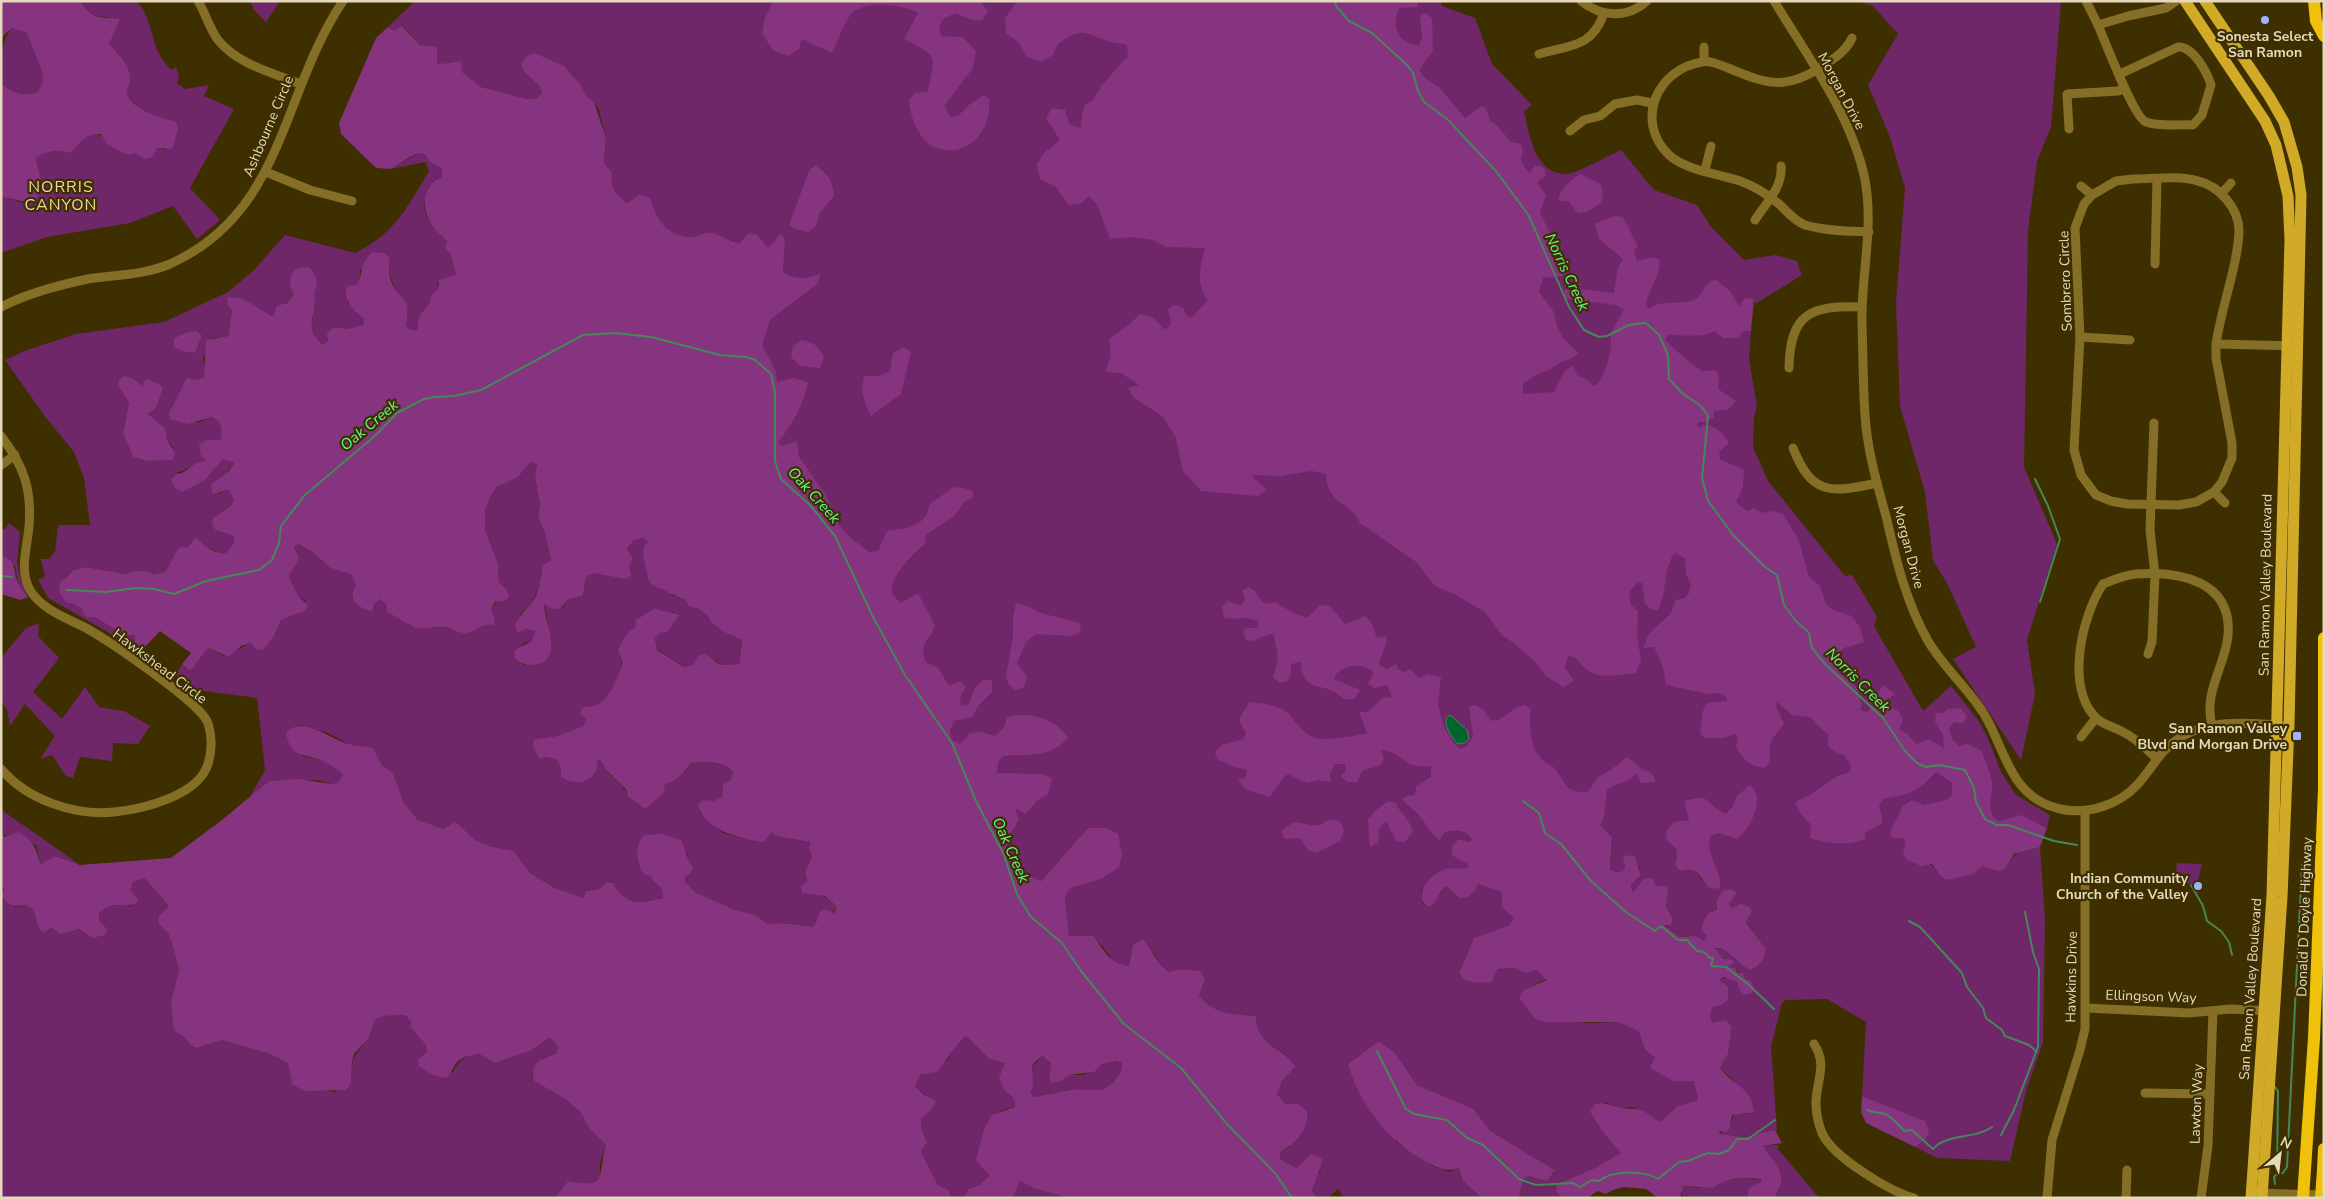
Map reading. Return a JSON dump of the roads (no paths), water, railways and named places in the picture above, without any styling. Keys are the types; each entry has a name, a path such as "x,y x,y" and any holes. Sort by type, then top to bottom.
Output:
{"highway":[{"path":"2314,1 2316,21 2324,36"},
{"name":"Donald D Doyle Highway","path":"2303,1198 2314,1038 2324,788 2324,638"},
{"path":"2323,1196 2324,1149"}],"main road":[{"name":"San Ramon Valley Boulevard","path":"2185,1 2265,121 2276,145 2288,196 2290,240 2269,1011"},
{"name":"San Ramon Valley Boulevard","path":"2204,1 2269,96 2289,136 2301,196 2289,725 2282,897 2269,1011 2256,1195"}],"street":[{"path":"198,1 211,28 222,45 244,60 301,84"},
{"name":"Ashbourne Circle","path":"1,307 24,297 67,284 156,269 200,247 242,211 266,172 318,44 343,1"},
{"path":"1581,1 1590,8 1604,14 1628,13 1647,1"},
{"name":"Morgan Drive","path":"1774,1 1848,125 1860,159 1869,207 1869,232 1862,307 1865,417 1877,483 1899,572 1915,615 1943,663 1982,710 1994,732 2011,772 2023,787 2041,801 2060,809 2085,811 2105,806 2125,796 2139,783 2156,758 2181,737 2212,724 2228,722 2289,725"},
{"path":"2086,1 2138,116 2145,122 2193,125 2202,115 2211,85 2190,50 2184,46 2120,74"},
{"path":"2098,25 2166,8 2176,1"},
{"path":"1538,54 1588,40 1595,34 1604,14"},
{"path":"1852,38 1848,47 1816,71 1793,82 1777,83 1750,78 1720,65 1704,61 1679,70 1668,78 1652,104 1653,127 1661,145 1681,163 1750,185 1770,197 1794,219 1805,224 1869,232"},
{"path":"1704,47 1704,61"},
{"path":"2068,129 2067,94 2118,91 2125,88"},
{"path":"1570,131 1584,120 1600,116 1621,102 1637,100 1652,104"},
{"path":"1704,170 1711,146"},
{"path":"1755,220 1780,181 1781,166"},
{"path":"266,172 310,190 352,201"},
{"path":"2155,264 2157,179"},
{"name":"Sombrero Circle","path":"2157,179 2199,181 2221,194 2230,204 2239,230 2216,344 2216,358 2232,443 2229,468 2214,492 2196,502 2179,505 2150,505 2093,498 2081,475 2074,450 2080,337 2075,228 2084,204 2092,195 2116,181 2157,179"},
{"path":"2221,194 2230,183"},
{"path":"2081,186 2092,195"},
{"path":"1789,368 1790,349 1794,331 1802,318 1817,311 1836,306 1862,307"},
{"path":"2080,337 2130,340"},
{"path":"2216,344 2299,346"},
{"path":"2148,654 2152,642 2155,575 2150,530 2154,424"},
{"name":"Hawkshead Circle","path":"1,436 20,462 27,485 29,527 23,563 29,588 35,597 42,604 87,629 125,654 188,700 202,713 208,723 211,743 206,768 194,783 178,794 139,809 95,813 65,807 49,802 20,786 1,769"},
{"path":"1793,448 1808,476 1819,486 1836,490 1877,483"},
{"path":"1,465 15,455"},
{"path":"2214,492 2225,503"},
{"path":"2156,758 2134,738 2096,718 2082,690 2079,670 2086,617 2099,581 2135,574 2155,575 2190,578 2218,590 2225,611 2228,634 2211,694 2209,708 2212,724"},
{"path":"2081,737 2096,718"},
{"name":"Hawkins Drive","path":"2047,1198 2052,1140 2080,1050 2086,1008 2085,811"},
{"name":"Ellingson Way","path":"2086,1008 2189,1013 2269,1011"},
{"name":"Lawton Way","path":"2202,1198 2208,1146 2213,1011"},
{"path":"1814,1044 1821,1054 1816,1101 1817,1117 1823,1134 1835,1150 1871,1177 1890,1189 1914,1198"},
{"path":"2145,1093 2209,1094"},
{"path":"2126,1198 2127,1170"},
{"path":"2256,1195 2323,1196"}],"waterway":[{"name":"Norris Creek","path":"1335,1 1336,6 1349,21 1372,33 1407,65 1413,73 1418,91 1424,102 1447,119 1496,171 1529,216 1569,307 1584,330 1599,337 1607,336 1629,325 1646,323 1659,335 1668,355 1669,379 1682,393 1701,406 1708,416 1702,478 1708,501 1733,535 1765,567 1777,575 1784,605 1796,621 1809,633 1812,648 1825,664 1883,718 1905,751 1917,763 1926,767 1940,765 1965,770 1974,788 1976,802 1985,819 1997,825 2008,825 2054,841 2077,845"},
{"name":"Oak Creek","path":"67,590 106,592 135,588 154,589 174,594 206,581 259,570 272,560 279,543 281,526 305,495 377,434 397,413 424,399 454,396 481,390 583,335 615,333 651,337 720,355 747,357 755,360 771,374 775,392 775,461 781,479 810,505 835,536 873,617 905,675 952,743 975,799 1004,855 1017,894 1030,916 1062,943 1081,971 1124,1024 1181,1068 1227,1124 1275,1173 1292,1198"},
{"path":"2035,479 2048,506 2060,539 2040,602"},
{"name":"Oak Creek","path":"1,576 12,577"},
{"path":"1523,801 1539,813 1545,833 1561,844 1591,881 1627,913 1655,931 1661,926 1678,940 1687,940 1697,951 1704,952 1710,958 1713,958 1711,966 1726,967 1748,984 1774,1009"},
{"path":"2277,1174 2283,1173 2287,1167 2302,864"},
{"name":"Norris Creek","path":"2191,885 2203,906 2207,921 2221,931 2229,942 2232,955"},
{"path":"2001,1135 2014,1110 2038,1047 2039,969 2033,952 2025,912"},
{"path":"1909,921 1920,927 1962,973 1967,987 1983,1008 1986,1018 2002,1030 2005,1036 2029,1045 2037,1052"},
{"path":"1377,1051 1406,1109 1414,1114 1447,1120 1467,1138 1483,1145 1519,1179 1536,1185 1573,1183 1580,1187 1592,1180 1599,1181 1605,1177 1628,1172 1645,1174 1658,1179 1679,1162 1688,1161 1708,1153 1719,1154 1729,1150 1737,1139 1748,1139 1775,1120"},
{"name":"Norris Creek","path":"2275,1087 2278,1091 2277,1174 2274,1177 2275,1184"},
{"path":"1867,1110 1889,1116 1904,1131 1912,1130 1933,1149 1946,1140 1978,1133 1992,1127"}],"place":[{"name":"Sonesta Select San Ramon","path":"2265,20"},
{"name":"San Ramon Valley Blvd and Morgan Drive","path":"2297,736"},
{"name":"Indian Community Church of the Valley","path":"2198,886"}],"district":[{"name":"NORRIS CANYON","path":"61,195"}]}
